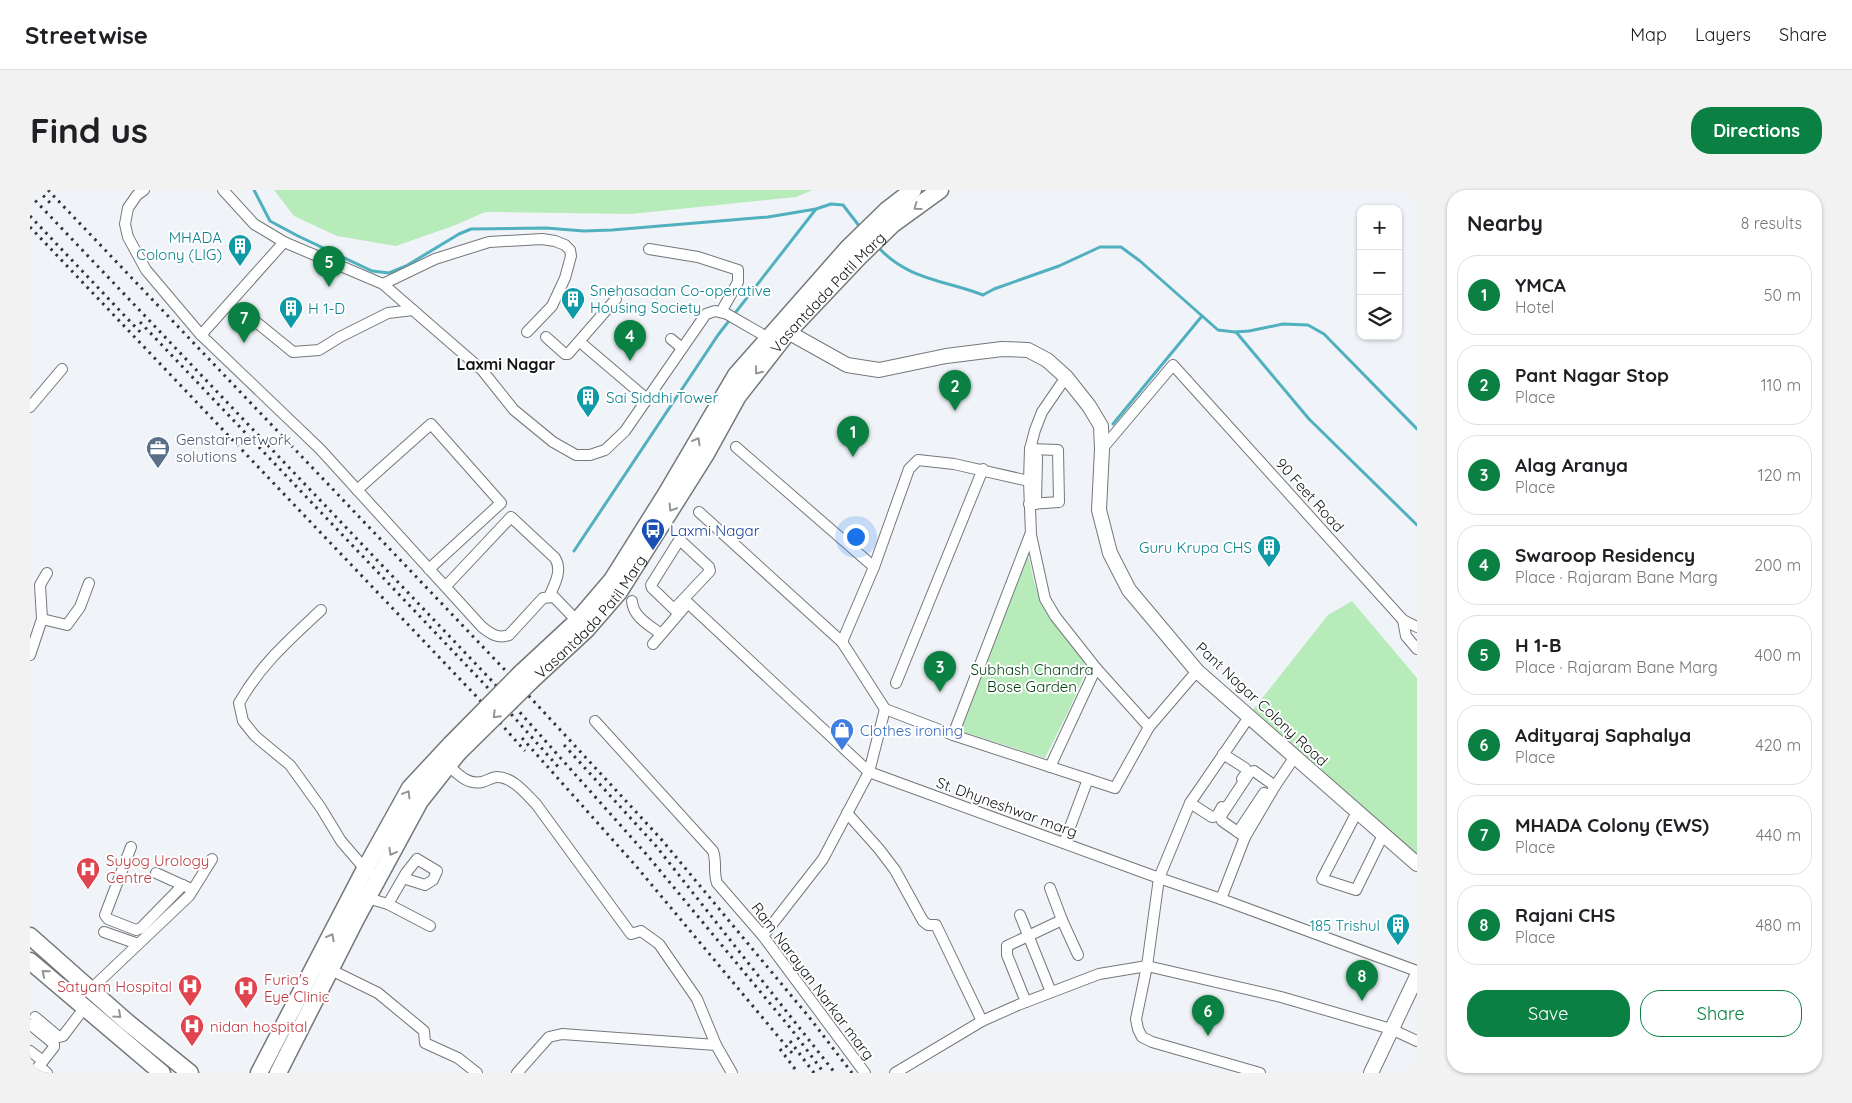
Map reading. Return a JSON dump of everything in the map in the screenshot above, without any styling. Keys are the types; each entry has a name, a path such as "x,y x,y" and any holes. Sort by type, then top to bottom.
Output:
{"main road":[{"name":"Vasantdada Patil Marg","path":"259,1073 277,1063 300,1012 372,872 410,788 457,749 526,677 619,592 646,538 706,454 738,396 779,335 913,190"},
{"name":"Vasantdada Patil Marg","path":"886,221 940,190"},
{"name":"Vasantdada Patil Marg","path":"350,915 367,898 372,872"},
{"path":"30,936 126,1022 190,1073"},
{"path":"30,961 158,1072"}],"street":[{"path":"144,190 137,195 128,208 125,224 128,237 146,270 201,334 320,449 482,627 489,633 502,638 509,635 543,598 549,597 554,597 582,626"},
{"path":"223,190 254,224 284,242 383,284 482,370 514,410 553,442 576,455 590,455 605,450 625,431 706,314 715,311 727,314 779,335"},
{"path":"383,284 435,259 489,242 542,239 555,241 565,245 570,250 571,256 565,278 552,306 527,332"},
{"path":"201,334 284,242"},
{"path":"649,249 698,257 738,270 738,282 720,312"},
{"path":"546,338 565,354 570,353 616,299"},
{"path":"256,322 293,352 311,351 319,350 388,312 413,310"},
{"name":"Pant Nagar Colony Road","path":"779,335 847,365 879,370 946,356 1002,349 1028,350 1047,360 1066,377 1089,406 1101,426 1102,449 1099,510 1110,553 1129,590 1196,671 1417,864"},
{"path":"671,339 682,348"},
{"path":"580,342 647,399"},
{"name":"90 Feet Road","path":"1102,449 1173,365 1403,620 1406,636 1417,650"},
{"path":"30,407 62,369"},
{"path":"953,735 1030,535 1033,504 1034,430 1042,412 1066,377"},
{"path":"357,490 431,424 501,503 429,568"},
{"path":"736,447 874,567"},
{"path":"1033,504 1028,481 1034,449"},
{"path":"1033,504 1059,502 1059,452 1056,450 1034,449"},
{"path":"842,642 874,567 910,469 918,460 982,470 1028,481"},
{"path":"896,683 982,470"},
{"path":"699,512 842,642 885,709 953,735 1115,788 1149,727 1196,671"},
{"path":"446,586 511,516 558,562 559,572 549,597"},
{"path":"1030,535 1045,600 1055,616 1096,668 1149,727"},
{"path":"654,644 676,612 697,593 697,586 710,571 709,567 681,541 678,542 651,585 676,612"},
{"path":"30,655 42,619 40,585 47,573"},
{"path":"42,619 67,625 80,607 89,582"},
{"path":"632,601 632,609 636,614 661,634"},
{"name":"St. Dhyneshwar marg","path":"686,601 869,772 1417,971"},
{"path":"321,610 272,655 251,682 239,703 243,721 255,736 290,766 321,808 341,841 372,872"},
{"path":"1403,620 1417,627"},
{"path":"1050,767 1096,668"},
{"path":"763,936 823,858 869,772 885,709"},
{"path":"1249,717 1193,805 1159,878 1136,1019 1142,1037 1152,1042 1260,1073"},
{"name":"Ram Narayan Narkar marg","path":"595,721 713,850 715,858 714,875 717,883 763,936 865,1073"},
{"path":"457,749 464,780 476,783 497,777 508,780 521,788 536,804 631,934 641,931 659,944 697,999 716,1046 732,1073"},
{"path":"1193,805 1212,817 1216,816 1247,772 1245,768 1225,755"},
{"path":"1222,899 1241,834 1273,784 1294,758"},
{"path":"1241,834 1222,821 1221,816 1251,771 1273,784"},
{"path":"1064,844 1088,779"},
{"path":"1356,812 1322,879 1356,890 1383,835"},
{"path":"847,813 895,870 923,921 928,925 936,925 982,1021"},
{"path":"131,846 105,915 108,919 136,930 141,928 188,888 212,859"},
{"path":"156,873 188,888"},
{"path":"388,904 403,878"},
{"path":"90,990 189,896 188,888"},
{"path":"1050,888 1078,955"},
{"path":"367,898 388,904 430,926"},
{"path":"1020,915 1051,992"},
{"path":"1026,1002 1006,946 1062,920"},
{"path":"104,932 138,944"},
{"path":"324,966 378,993 424,1031 424,1043 458,1058 477,1073"},
{"path":"895,1073 982,1021 1026,1002 1099,974 1146,966 1281,997 1391,1029 1417,1041"},
{"path":"1371,1073 1417,976"},
{"path":"33,1021 58,1037 63,1036 85,1007"},
{"path":"30,1051 40,1068 54,1047 54,1044 33,1021"},
{"path":"517,1073 549,1037 562,1034 716,1046"}],"green space":[{"path":"274,190 813,190 796,197 631,214 485,212 453,226 396,246 337,236 294,216"},
{"name":"Subhash Chandra Bose Garden","path":"1028,555 1041,601 1087,668 1045,758 961,731"},
{"path":"1352,601 1417,678 1417,858 1252,711 1328,615"}],"waterway":[{"path":"254,190 270,221 372,271 389,273 406,266 459,234 471,229 546,228 584,231 612,230 768,217 816,209 831,204 843,205 860,227"},
{"path":"574,551 718,335 816,209"},
{"path":"878,247 890,258 914,273 983,295 994,289 1059,266 1100,247 1121,247 1140,261 1218,330 1249,331 1283,324 1308,325 1324,334 1417,429"},
{"path":"1113,424 1202,316"},
{"path":"1236,332 1309,419 1417,525"}],"railway":[{"path":"38,190 52,205"},
{"path":"48,190 504,669 661,839 809,1017 852,1073"},
{"path":"30,195 492,681 647,855 792,1030 824,1073"},
{"path":"30,216 142,334"},
{"path":"30,227 476,696 525,751"},
{"path":"140,322 487,687 561,770"},
{"path":"522,738 636,866 792,1053"},
{"path":"564,745 656,846 835,1073"},
{"path":"790,1041 814,1073"},
{"path":"780,1049 798,1073"}],"place":[{"name":"MHADA Colony (LIG)","path":"240,267"},
{"name":"H 1-B","path":"329,287"},
{"name":"Snehasadan Co-operative Housing Society","path":"573,320"},
{"name":"H 1-D","path":"291,329"},
{"name":"MHADA Colony (EWS)","path":"244,343"},
{"name":"Swaroop Residency","path":"630,361"},
{"name":"Pant Nagar Stop","path":"955,411"},
{"name":"Sai Siddhi Tower","path":"588,418"},
{"name":"YMCA","path":"853,457"},
{"name":"Genstar network solutions","path":"158,469"},
{"name":"Laxmi Nagar","path":"653,551"},
{"name":"Guru Krupa CHS","path":"1269,568"},
{"name":"Alag Aranya","path":"940,692"},
{"name":"Clothes ironing","path":"842,751"},
{"name":"Suyog Urology Centre","path":"88,890"},
{"name":"185 Trishul","path":"1398,946"},
{"name":"Rajani CHS","path":"1362,1001"},
{"name":"Satyam Hospital","path":"190,1007"},
{"name":"Furia's Eye Clinic","path":"246,1009"},
{"name":"Adityaraj Saphalya","path":"1208,1036"},
{"name":"nidan hospital","path":"192,1047"}],"district":[{"name":"Laxmi Nagar","path":"506,364"}]}
